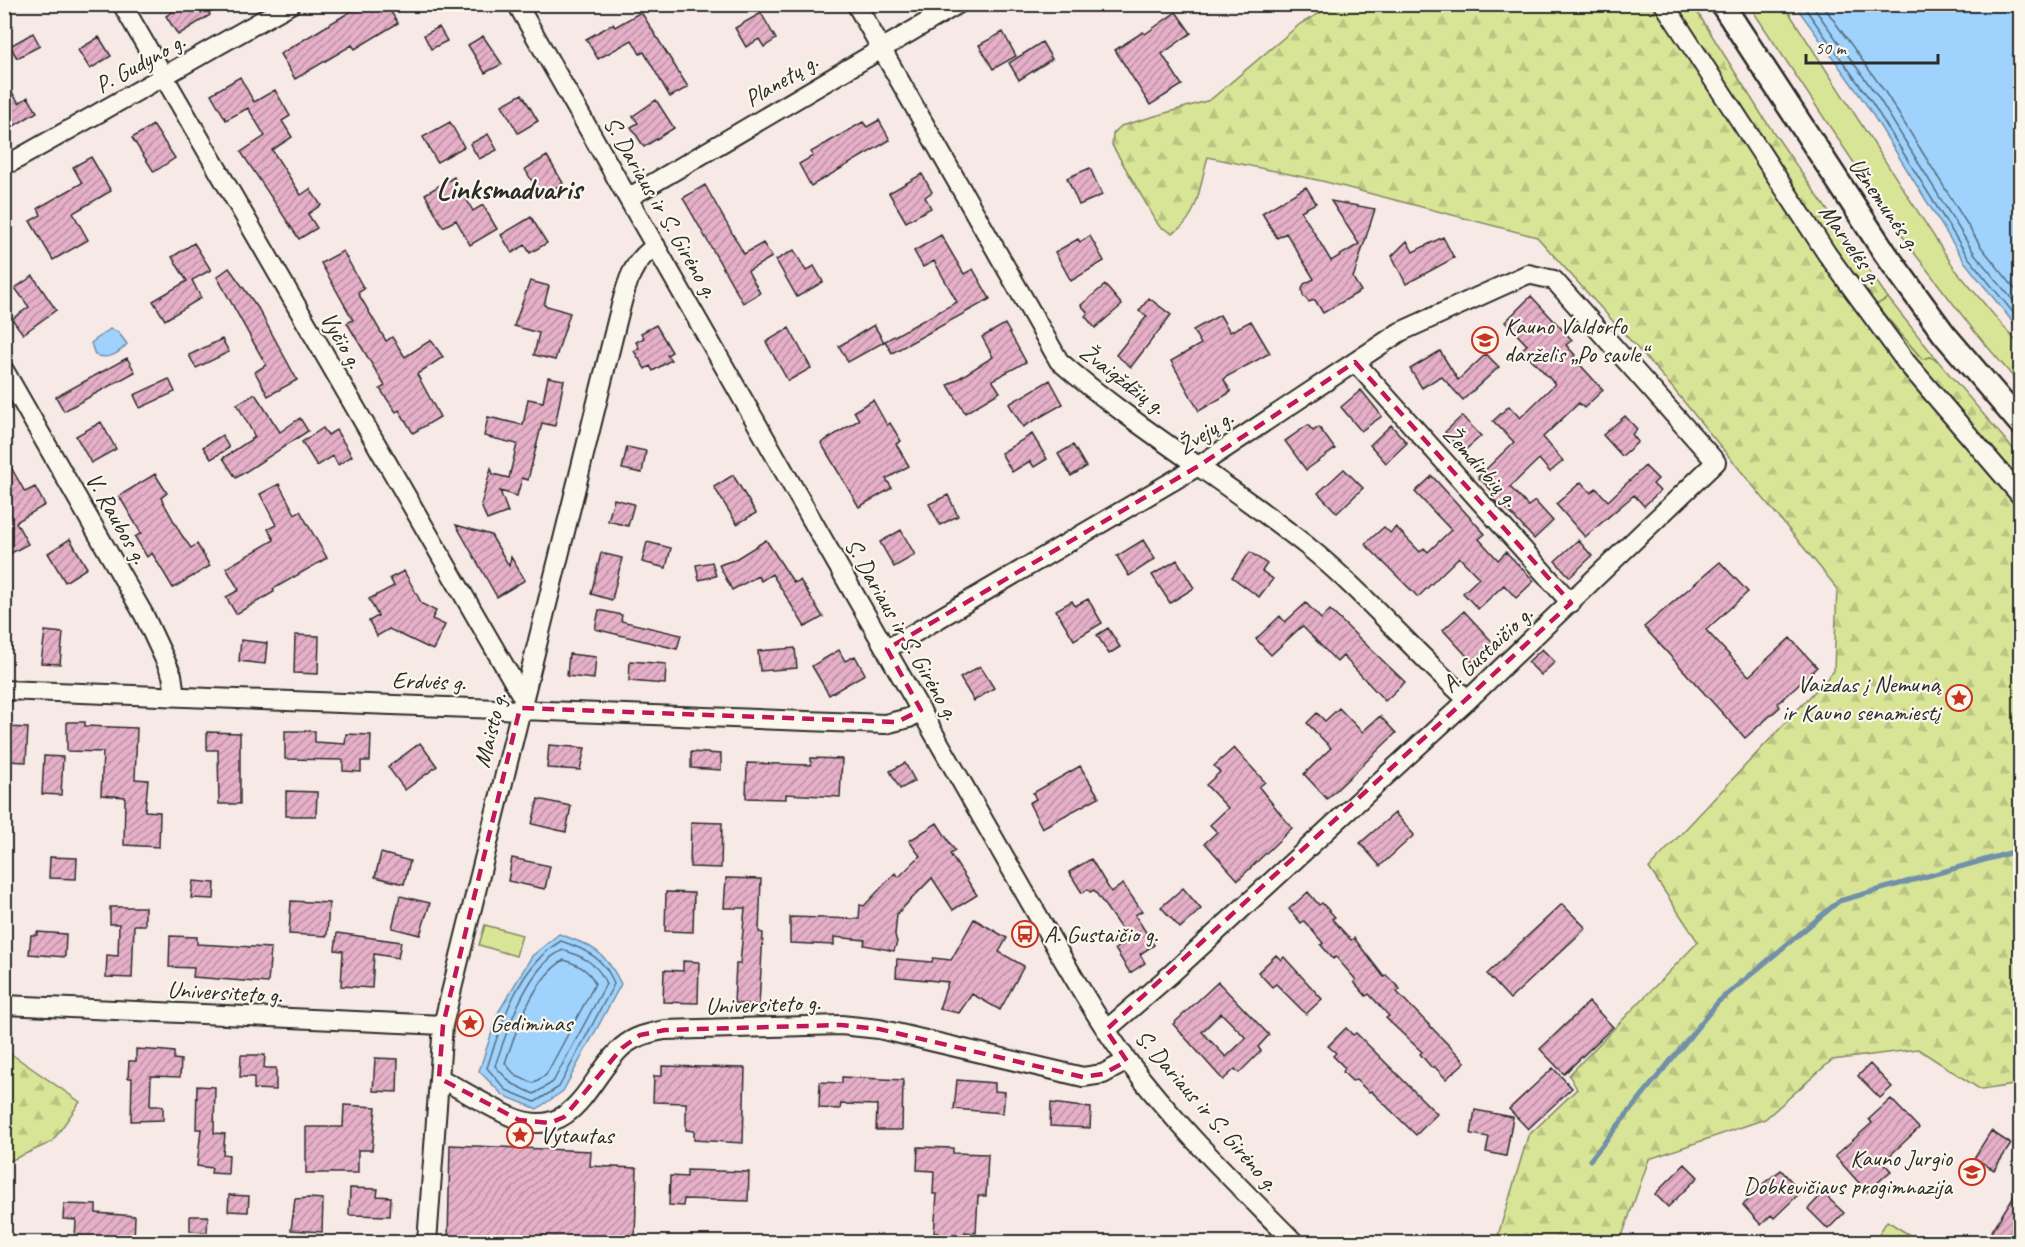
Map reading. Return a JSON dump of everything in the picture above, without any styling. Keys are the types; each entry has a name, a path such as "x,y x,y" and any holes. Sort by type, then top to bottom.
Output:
{"main road":[{"name":"Užnemunės g.","path":"1722,4 1886,253 1944,334 2020,423"}],"street":[{"name":"Vyčio g.","path":"122,4 162,78 522,703"},
{"name":"P. Gudyno g.","path":"12,162 291,4"},
{"name":"S. Dariaus ir S. Girėno g.","path":"517,4 1106,1030 1127,1061 1191,1136 1294,1242"},
{"name":"Žvaigždžių g.","path":"856,4 1059,362 1094,391 1200,465 1309,548 1468,700"},
{"name":"Planetų g.","path":"628,198 958,4"},
{"name":"Marvelės g.","path":"1664,4 1827,254 1906,362 2020,495"},
{"name":"Maisto g.","path":"427,1242 443,1025 618,316 632,269 638,259 656,246"},
{"name":"Žvejų g.","path":"886,649 1200,465 1400,332 1528,274 1554,280"},
{"name":"A. Gustaičio g.","path":"1106,1030 1170,975 1468,700 1716,462 1554,280"},
{"name":"Žemdirbių g.","path":"1355,362 1571,603"},
{"name":"V. Raubos g.","path":"4,370 144,615 172,675 175,695"},
{"name":"Erdvės g.","path":"4,690 522,703 885,724 909,718 921,710"},
{"name":"Universiteto g.","path":"4,1005 443,1025"},
{"name":"Universiteto g.","path":"439,1078 519,1120 549,1123 564,1117 590,1090 621,1048 640,1035 665,1030 841,1025 879,1029 1083,1077 1103,1074 1127,1061"}],"highlighted area":[{"path":"1355,362 1571,603 1106,1030 1127,1061 1103,1074 1083,1077 879,1029 841,1025 665,1030 640,1035 622,1048 564,1117 550,1123 519,1120 439,1078 443,1025 520,708 897,722 921,710 887,649 1200,465"}],"green space":[{"path":"1334,5 1693,5 1763,117 1888,298 1876,305 1922,359 1930,357 1938,361 2020,457 2020,1084 1981,1090 1918,1049 1832,1060 1765,1119 1649,1159 1620,1242 1496,1242 1528,1136 1577,1089 1569,1075 1698,942 1649,868 1834,671 1837,588 1666,380 1537,237 1322,181 1208,157 1197,200 1188,219 1172,233 1159,226 1112,145 1113,134 1121,126 1210,100 1300,24"},
{"path":"1749,5 1784,5 1955,269 2020,346 2020,385 1975,332 1912,250"},
{"path":"1888,298 1938,361 1930,357 1923,360 1875,304"},
{"path":"485,925 522,935 516,956 479,945"},
{"path":"4,1049 80,1102 52,1142 5,1163"},
{"path":"1887,1221 1921,1242 1891,1242 1879,1234"}],"water":[{"path":"1795,5 2020,5 2020,331 1964,261 1866,104"},
{"path":"110,329 118,332 127,344 113,355 105,357 95,355 91,343"},
{"path":"559,934 597,951 609,964 621,984 563,1091 537,1109 503,1095 479,1071 499,1011 532,956"}],"building":[{"path":"185,4 204,4 210,15 178,35 166,16"},
{"path":"363,4 386,4 398,23 355,49 352,45 295,79 280,54"},
{"path":"641,12 688,87 670,97 644,52 640,54 632,40 598,59 586,39 613,24 615,27"},
{"path":"1176,12 1191,33 1162,54 1182,85 1150,105 1115,50 1143,32 1145,34"},
{"path":"761,13 776,39 764,47 759,39 746,47 735,28"},
{"path":"439,27 447,41 431,49 424,35"},
{"path":"1003,32 1016,56 993,69 979,45"},
{"path":"33,33 40,46 17,58 10,46"},
{"path":"483,36 502,64 485,73 468,45"},
{"path":"99,37 111,56 90,69 78,50"},
{"path":"1042,42 1052,59 1019,80 1009,63"},
{"path":"240,77 254,102 275,90 290,116 282,121 292,137 272,150 301,195 310,189 321,205 308,214 317,228 299,239 241,152 265,136 248,108 226,120 211,94"},
{"path":"4,81 19,103 28,97 37,112 4,132"},
{"path":"522,94 538,121 518,133 502,105"},
{"path":"656,100 674,128 644,147 631,127 638,123 633,116"},
{"path":"879,120 890,140 811,186 799,164 813,156 811,152 863,122 867,127"},
{"path":"450,122 464,147 437,162 423,137"},
{"path":"153,125 175,158 154,172 132,138"},
{"path":"488,134 497,150 479,159 470,144"},
{"path":"547,156 563,183 541,197 525,169"},
{"path":"91,157 111,191 73,213 88,240 53,260 30,221 41,215 38,208 82,183 73,167"},
{"path":"1090,168 1102,195 1079,205 1067,178"},
{"path":"922,174 932,192 925,197 931,208 906,222 889,193"},
{"path":"454,177 473,211 483,205 497,229 470,245 456,220 443,227 425,194"},
{"path":"705,185 744,254 763,243 772,257 748,271 760,293 743,303 683,198"},
{"path":"1306,187 1316,203 1301,211 1331,261 1359,244 1331,201 1375,209 1353,278 1361,291 1323,313 1315,300 1309,302 1303,296 1304,284 1314,279 1286,233 1277,238 1262,213"},
{"path":"531,217 547,243 530,253 525,245 512,253 501,235"},
{"path":"941,235 964,274 973,269 990,299 892,353 885,341 957,302 934,261 923,267 914,251"},
{"path":"1090,236 1104,261 1071,281 1055,252 1078,239 1080,242"},
{"path":"1443,237 1454,258 1406,284 1392,256 1407,241 1413,252"},
{"path":"194,243 211,270 192,280 201,298 165,320 153,301 187,281 172,257"},
{"path":"794,250 806,271 814,266 823,282 797,297 776,260"},
{"path":"343,251 364,289 358,293 386,341 392,337 405,357 431,340 443,357 417,374 440,417 413,433 399,410 396,412 380,389 385,386 347,323 353,320 321,263"},
{"path":"229,268 258,308 297,380 268,396 255,372 266,365 217,277"},
{"path":"33,276 56,310 23,334 12,319 29,307 15,288"},
{"path":"530,281 549,286 544,305 570,313 555,360 534,355 539,333 514,326"},
{"path":"1105,285 1122,305 1095,328 1085,316 1088,313 1081,305"},
{"path":"1531,296 1572,340 1566,345 1575,355 1573,357 1603,390 1584,408 1579,403 1543,437 1563,461 1550,472 1539,459 1510,487 1528,506 1535,501 1553,521 1534,539 1504,506 1502,508 1490,496 1493,492 1478,477 1514,442 1493,421 1509,406 1520,418 1555,384 1522,349 1527,345 1505,322"},
{"path":"1149,298 1171,315 1131,367 1116,355 1147,316 1139,311"},
{"path":"1220,315 1230,332 1251,321 1270,353 1226,377 1224,380 1231,392 1199,411 1171,361 1201,344 1193,330"},
{"path":"1005,324 1026,362 992,380 1000,392 965,413 948,385 993,357 982,337"},
{"path":"656,325 672,352 667,355 671,360 653,371 650,366 645,369 634,351 639,348 636,342 644,338 641,333"},
{"path":"874,325 884,342 848,362 839,346"},
{"path":"789,328 811,368 788,381 766,342"},
{"path":"222,339 229,352 196,368 189,355"},
{"path":"1440,351 1458,380 1486,354 1499,367 1463,400 1441,376 1422,388 1410,369"},
{"path":"127,358 135,372 64,411 56,397"},
{"path":"548,377 564,380 555,426 542,423 528,480 522,478 517,496 500,491 508,512 487,520 481,505 491,468 493,474 509,478 517,444 484,436 488,417 523,425 528,399 543,402"},
{"path":"169,379 175,392 140,408 134,395"},
{"path":"1050,380 1063,404 1023,427 1009,404"},
{"path":"1361,390 1382,416 1361,431 1341,407"},
{"path":"255,394 280,432 300,418 308,431 236,478 223,458 255,437 237,404"},
{"path":"873,400 887,425 890,423 901,441 896,444 909,466 886,479 892,488 859,507 821,443 859,420 854,411"},
{"path":"1462,416 1481,436 1463,452 1445,432"},
{"path":"1625,416 1637,429 1632,434 1638,442 1622,456 1603,435"},
{"path":"101,422 116,449 91,463 76,436"},
{"path":"1308,425 1313,431 1319,427 1335,449 1306,470 1285,441"},
{"path":"1391,425 1407,443 1386,463 1370,445"},
{"path":"323,428 328,435 336,430 352,456 338,465 333,456 317,466 302,442"},
{"path":"1032,434 1047,459 1034,467 1030,461 1012,472 1001,453"},
{"path":"222,435 229,448 211,459 203,447"},
{"path":"1073,445 1086,467 1071,476 1058,454"},
{"path":"627,447 646,451 642,473 622,469"},
{"path":"4,455 25,492 35,487 45,505 16,522 28,544 4,557"},
{"path":"1645,466 1658,479 1653,484 1660,491 1644,506 1634,495 1585,537 1556,504 1581,482 1591,493 1596,488 1608,501"},
{"path":"1344,469 1363,488 1337,513 1318,493"},
{"path":"155,474 167,493 161,498 181,534 191,548 197,544 210,566 173,588 152,553 147,557 135,537 141,533 119,496"},
{"path":"733,475 756,513 737,524 714,487"},
{"path":"1432,476 1485,534 1479,539 1498,560 1506,552 1534,581 1516,598 1504,585 1478,609 1463,593 1479,578 1459,557 1418,597 1365,544 1384,527 1390,533 1396,527 1420,552 1424,548 1428,552 1451,530 1415,492"},
{"path":"279,484 295,514 300,511 327,558 273,589 274,592 236,614 226,597 239,590 226,568 274,540 268,529 276,525 260,494"},
{"path":"948,495 958,516 940,525 929,504"},
{"path":"614,499 634,504 628,526 608,521"},
{"path":"456,525 491,535 509,566 511,557 525,580 497,597"},
{"path":"901,530 915,555 894,567 880,542"},
{"path":"70,539 87,568 65,582 48,553"},
{"path":"766,540 794,583 800,580 823,617 805,627 772,574 761,581 758,576 732,590 719,565 734,560"},
{"path":"1143,540 1155,559 1129,576 1117,556"},
{"path":"1578,540 1592,556 1570,577 1555,561"},
{"path":"647,542 671,548 666,568 642,562"},
{"path":"1250,552 1267,564 1262,571 1273,579 1259,597 1232,577"},
{"path":"601,553 622,558 612,600 591,594"},
{"path":"1177,560 1194,588 1170,603 1152,575"},
{"path":"712,562 716,576 699,580 696,565"},
{"path":"1720,562 1748,592 1706,630 1749,676 1790,638 1817,667 1778,703 1780,707 1745,738 1644,627"},
{"path":"404,571 422,604 436,611 432,619 445,625 433,650 389,629 377,636 369,621 378,616 369,599 394,586 390,578"},
{"path":"1088,599 1102,623 1074,640 1056,610 1072,601 1075,606"},
{"path":"1306,603 1321,619 1330,610 1405,682 1385,701 1343,656 1337,662 1302,626 1271,655 1256,639 1280,616 1285,622"},
{"path":"599,610 622,615 621,621 681,635 677,649 595,629"},
{"path":"1464,611 1496,646 1475,665 1443,630"},
{"path":"1108,628 1120,647 1109,654 1097,635"},
{"path":"45,631 63,633 60,664 41,663"},
{"path":"295,635 319,636 318,674 294,673"},
{"path":"241,640 267,643 265,664 239,661"},
{"path":"795,648 797,668 760,671 758,651"},
{"path":"1542,649 1555,662 1541,675 1528,662"},
{"path":"839,650 845,661 855,656 865,674 829,695 812,666"},
{"path":"569,654 596,657 594,679 567,676"},
{"path":"630,661 666,664 665,684 629,681"},
{"path":"980,666 994,688 974,701 960,678"},
{"path":"1339,708 1362,732 1380,716 1396,733 1327,799 1304,774 1331,748 1307,723 1317,713 1325,721"},
{"path":"67,722 85,722 85,726 137,728 135,779 148,780 145,811 160,812 159,847 124,845 125,797 101,795 103,752 67,751"},
{"path":"6,727 28,728 26,762 7,761 8,752 4,751"},
{"path":"285,731 315,731 315,742 345,744 346,734 371,735 370,761 361,761 361,772 343,771 343,760 285,759"},
{"path":"207,732 240,733 240,804 219,804 218,750 207,750"},
{"path":"420,743 437,766 405,790 388,767"},
{"path":"549,745 585,748 580,770 547,768"},
{"path":"1234,748 1265,782 1259,787 1292,828 1238,880 1205,843 1217,832 1210,825 1228,808 1206,785 1220,772 1214,766"},
{"path":"691,752 721,754 721,770 691,768"},
{"path":"44,756 63,757 61,795 42,794"},
{"path":"811,758 842,759 840,797 786,794 786,799 746,798 747,763 811,765"},
{"path":"905,763 915,781 900,789 890,771"},
{"path":"1080,766 1099,797 1042,828 1029,803 1036,799 1033,793"},
{"path":"286,791 317,792 316,816 286,816"},
{"path":"538,799 571,806 566,832 532,824"},
{"path":"1395,813 1414,835 1380,866 1360,843"},
{"path":"691,822 722,823 721,868 690,867"},
{"path":"937,823 955,851 950,854 977,895 953,910 932,878 897,914 895,935 897,942 894,951 864,945 865,940 834,937 834,945 790,943 790,917 859,919 860,905 864,906 895,873 899,877 920,856 909,841"},
{"path":"381,853 410,861 404,884 375,877"},
{"path":"50,857 77,858 76,879 49,878"},
{"path":"512,858 550,866 545,889 508,881"},
{"path":"1091,859 1111,892 1123,884 1142,911 1135,915 1154,945 1140,954 1145,963 1130,973 1115,949 1129,940 1094,890 1090,892 1088,889 1082,893 1069,872"},
{"path":"726,878 761,879 759,932 763,933 759,1005 734,1003 736,964 740,964 745,908 724,908"},
{"path":"193,881 215,883 214,899 191,898"},
{"path":"1183,888 1201,909 1180,928 1161,907"},
{"path":"666,892 694,893 693,932 665,931"},
{"path":"1308,892 1319,905 1322,903 1335,917 1332,919 1351,940 1354,938 1384,977 1386,975 1400,989 1397,992 1465,1062 1446,1079 1434,1066 1432,1068 1420,1054 1422,1052 1386,1018 1389,1016 1369,994 1366,996 1354,982 1356,980 1336,957 1333,959 1304,921 1301,923 1289,909"},
{"path":"400,896 430,903 420,935 392,928"},
{"path":"291,901 329,903 327,936 289,934"},
{"path":"1562,904 1586,928 1510,999 1487,974"},
{"path":"110,907 145,907 145,925 134,925 132,978 106,977 107,955 118,956 119,924 110,924"},
{"path":"974,919 1007,938 999,952 1024,966 1000,1010 972,994 959,1013 939,1009 948,982 896,977 897,959 932,962 933,958 951,960"},
{"path":"37,932 66,934 65,957 29,954 31,935 37,935"},
{"path":"337,933 401,942 398,958 374,954 372,988 341,986 343,951 335,950"},
{"path":"170,936 197,937 197,944 271,948 268,983 193,977 194,968 169,967"},
{"path":"1276,955 1281,960 1284,957 1322,999 1306,1014 1276,984 1272,987 1258,972"},
{"path":"683,961 699,962 698,1003 663,1002 664,970 683,971"},
{"path":"1218,982 1269,1035 1258,1047 1261,1051 1239,1073 1235,1069 1223,1080 1173,1024","holes":["1221,1013 1246,1038 1226,1057 1202,1032"]},
{"path":"1589,1002 1613,1027 1564,1074 1540,1049"},
{"path":"1346,1028 1353,1035 1356,1033 1437,1114 1416,1135 1371,1091 1369,1092 1356,1080 1352,1081 1343,1072 1345,1068 1333,1056 1336,1053 1328,1046"},
{"path":"136,1049 174,1052 174,1059 181,1060 180,1077 151,1076 150,1106 163,1106 163,1120 131,1121 132,1078 128,1078 129,1061 136,1061"},
{"path":"241,1055 265,1055 264,1068 276,1068 276,1090 254,1089 254,1077 240,1077"},
{"path":"375,1058 398,1059 397,1092 373,1091"},
{"path":"1870,1064 1892,1087 1880,1098 1858,1076"},
{"path":"662,1066 745,1068 743,1143 694,1140 694,1131 686,1130 686,1103 653,1102 654,1076 662,1076"},
{"path":"1553,1068 1572,1088 1528,1129 1509,1109"},
{"path":"842,1077 903,1080 902,1130 876,1130 877,1105 841,1104 840,1109 819,1108 820,1082 842,1083"},
{"path":"957,1080 995,1083 995,1091 1005,1092 1003,1113 954,1109"},
{"path":"197,1086 215,1087 214,1133 225,1134 223,1154 229,1155 228,1174 211,1173 212,1168 197,1166 201,1129 196,1129"},
{"path":"1891,1099 1919,1128 1883,1162 1891,1171 1867,1192 1835,1156 1872,1123 1869,1119"},
{"path":"1051,1103 1091,1108 1090,1128 1050,1126"},
{"path":"344,1105 376,1107 372,1150 358,1150 358,1173 306,1173 306,1127 343,1127"},
{"path":"1475,1110 1513,1117 1506,1156 1486,1152 1489,1137 1471,1134"},
{"path":"1991,1131 2011,1144 1994,1170 1974,1158"},
{"path":"450,1145 591,1151 590,1166 637,1168 635,1239 616,1238 616,1242 448,1242"},
{"path":"918,1147 953,1148 953,1153 988,1154 986,1196 978,1196 976,1233 965,1232 964,1241 939,1239 939,1233 934,1233 937,1194 933,1194 934,1171 917,1170"},
{"path":"1685,1164 1698,1177 1668,1207 1655,1194"},
{"path":"687,1170 749,1172 748,1201 684,1199 683,1206 669,1205 670,1176 687,1177"},
{"path":"1781,1170 1801,1192 1774,1218 1771,1215 1761,1225 1743,1205 1754,1195 1751,1193"},
{"path":"2020,1186 2020,1242 1985,1242"},
{"path":"350,1188 378,1189 377,1196 391,1197 390,1216 349,1215"},
{"path":"1823,1193 1844,1213 1828,1229 1808,1209"},
{"path":"229,1195 249,1196 248,1212 228,1211"},
{"path":"295,1199 323,1199 322,1232 291,1230"},
{"path":"64,1204 96,1205 96,1213 135,1216 134,1241 75,1238 76,1220 63,1219"},
{"path":"190,1216 208,1216 207,1232 190,1231"}],"waterway":[{"path":"1590,1160 1718,1002 1839,901 2020,850"}],"place":[{"name":"Kauno Valdorfo darželis „Po saule“","path":"1485,340"},
{"name":"Vaizdas į Nemuną ir Kauno senamiestį","path":"1959,698"},
{"name":"A. Gustaičio g.","path":"1025,934"},
{"name":"Gediminas","path":"470,1023"},
{"name":"Vytautas","path":"520,1135"},
{"name":"Kauno Jurgio Dobkevičiaus progimnazija","path":"1972,1172"}],"district":[{"name":"Linksmadvaris","path":"509,189"}]}
